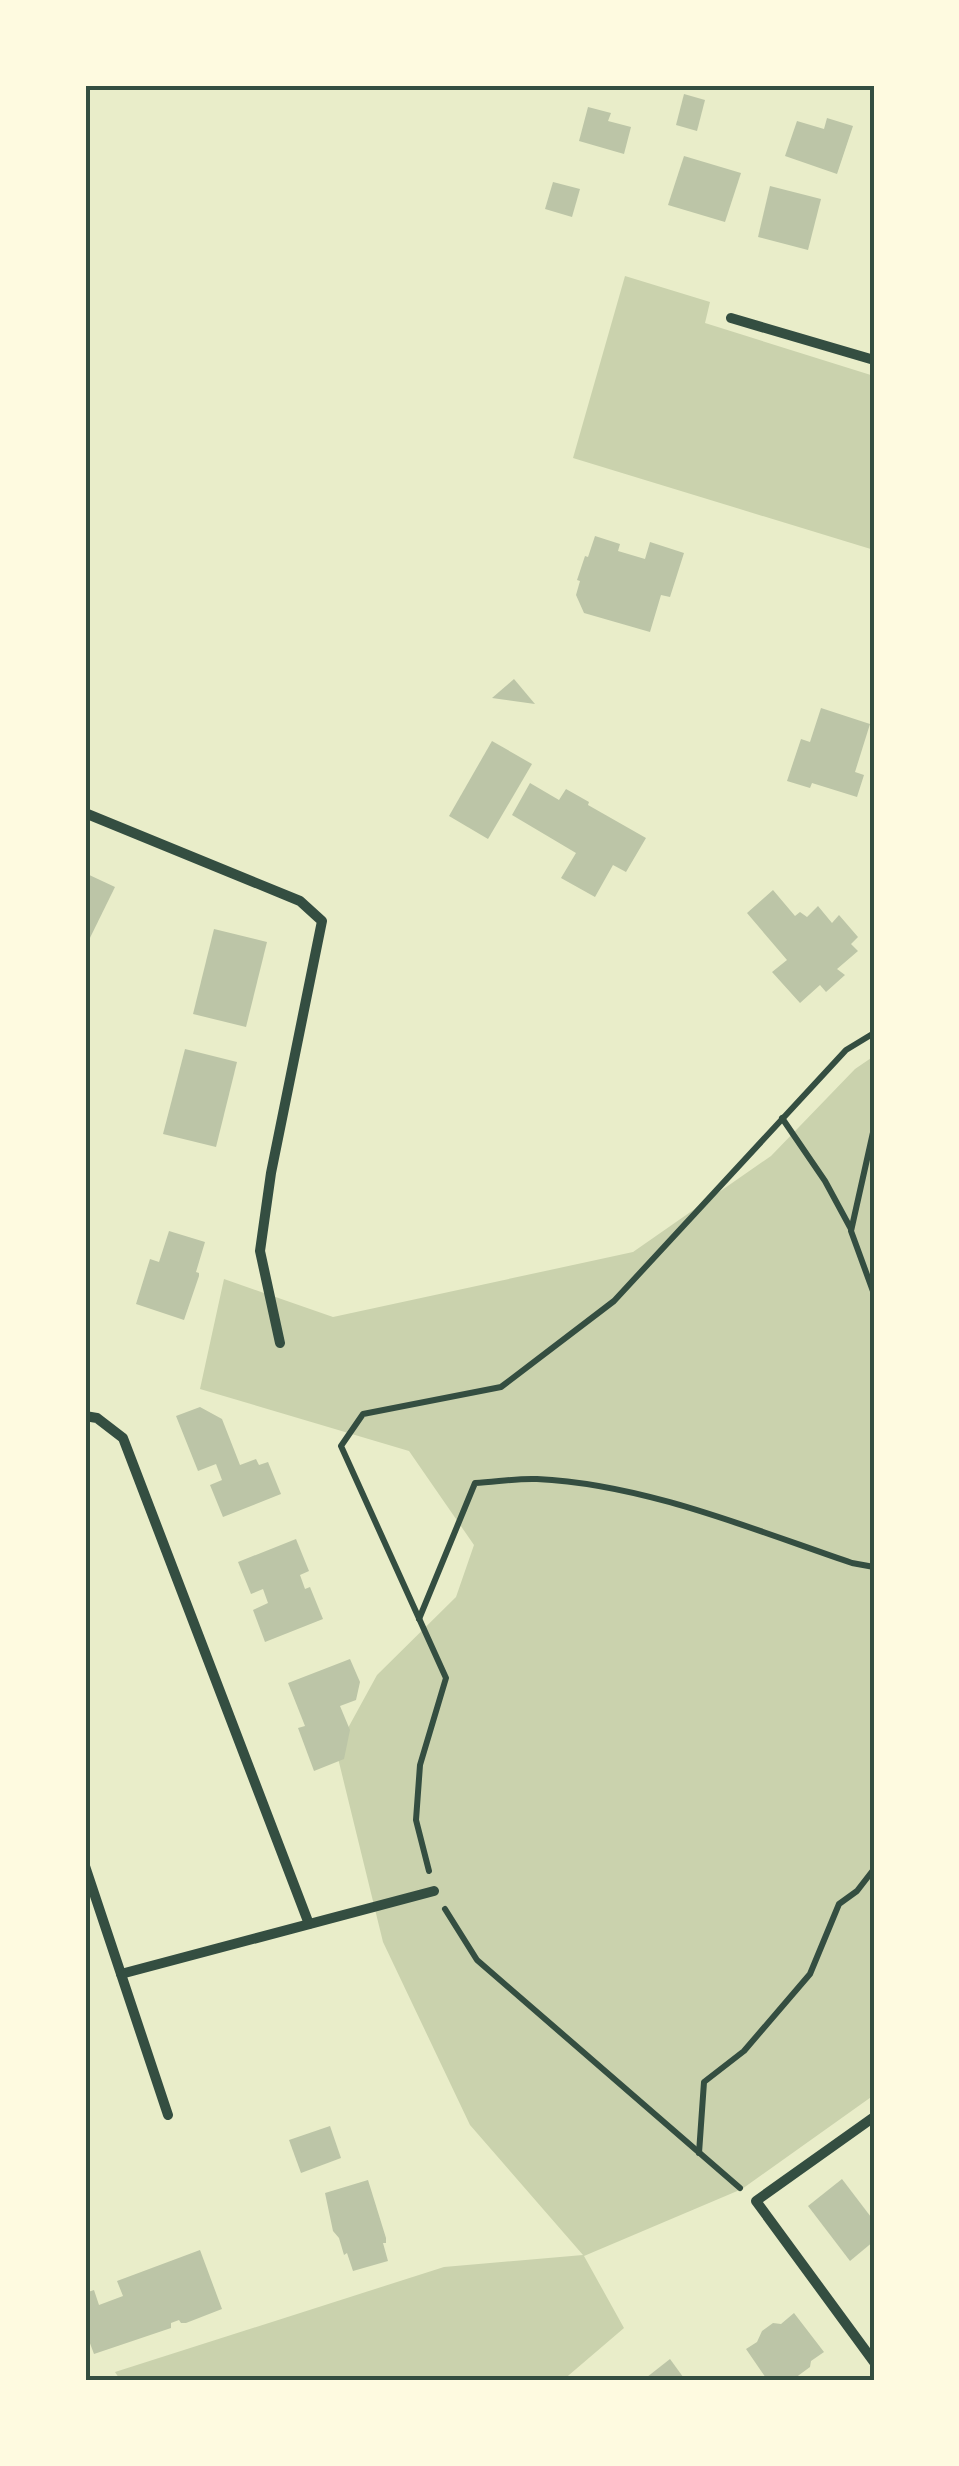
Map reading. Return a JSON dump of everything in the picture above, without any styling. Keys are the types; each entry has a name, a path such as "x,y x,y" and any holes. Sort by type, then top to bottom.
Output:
{"street":[{"path":"731,318 874,360"},
{"path":"85,813 300,902 322,920 270,1173 260,1250 280,1343"},
{"path":"85,1416 97,1418 123,1438 310,1924"},
{"path":"85,1866 168,2114"},
{"path":"122,1974 434,1891"},
{"path":"874,2117 756,2201 874,2362"}],"path":[{"path":"756,2201 477,1960 434,1891 416,1820 420,1765 446,1678 341,1446 364,1414 501,1386 614,1301 846,1050 874,1033"},
{"path":"782,1118 825,1181 851,1230 874,1294"},
{"path":"851,1230 874,1128"},
{"path":"420,1619 475,1483 535,1478 597,1486 683,1506 874,1567"},
{"path":"699,2153 704,2082 744,2050 810,1974 839,1904 857,1891 874,1869"}],"green space":[{"path":"625,276 710,302 705,323 874,376 874,550 573,458"},
{"path":"874,1056 874,2095 742,2189 584,2256 624,2328 562,2381 121,2381 115,2372 444,2267 583,2255 470,2125 383,1942 336,1750 377,1675 456,1597 474,1545 409,1451 200,1389 224,1279 333,1317 633,1252 771,1156 855,1069"}],"building":[{"path":"684,94 705,100 697,131 676,125"},
{"path":"588,107 611,113 608,121 631,127 624,154 579,141"},
{"path":"827,118 853,126 837,174 785,156 797,121 824,129"},
{"path":"684,156 741,173 725,222 668,205"},
{"path":"553,182 580,189 572,217 545,209"},
{"path":"770,186 821,199 808,250 758,237"},
{"path":"595,536 620,544 618,551 645,559 650,542 684,553 670,597 661,595 650,632 584,613 576,595 580,581 577,580"},
{"path":"514,679 535,704 492,698"},
{"path":"821,708 870,724 855,772 864,775 857,797 812,783 810,788 787,781 801,739 810,742"},
{"path":"492,741 532,764 488,839 449,816"},
{"path":"530,783 559,800 566,789 646,838 626,872 613,865 595,897 561,878 576,853 512,815"},
{"path":"85,873 115,887 85,948"},
{"path":"773,890 795,916 800,912 807,917 818,906 832,923 839,915 858,937 851,944 858,951 837,969 845,975 826,992 820,985 800,1003 772,972 787,960 747,913"},
{"path":"214,929 267,942 246,1027 193,1014"},
{"path":"185,1049 237,1062 216,1147 163,1134"},
{"path":"169,1231 205,1242 196,1272 199,1276 184,1320 136,1304 150,1259 159,1262"},
{"path":"200,1407 222,1419 240,1465 256,1459 259,1465 268,1462 281,1494 223,1517 210,1485 222,1480 216,1464 198,1471 176,1416"},
{"path":"296,1539 309,1571 300,1575 305,1589 310,1587 323,1619 265,1642 253,1610 268,1603 263,1589 251,1594 238,1562"},
{"path":"350,1659 360,1682 356,1700 340,1706 350,1730 344,1759 314,1771 298,1728 305,1726 288,1683"},
{"path":"330,2126 341,2158 301,2173 289,2140"},
{"path":"842,2179 874,2221 874,2241 850,2261 808,2206"},
{"path":"368,2180 386,2238 383,2243 388,2261 353,2271 333,2231 325,2193"},
{"path":"200,2250 222,2309 186,2323 179,2320 171,2323 171,2328 94,2354 85,2330 85,2293 94,2290 99,2305 123,2296 117,2281"},
{"path":"794,2313 824,2352 791,2381 768,2381 746,2349 757,2342 762,2331 773,2323 781,2324"},
{"path":"670,2359 686,2381 642,2381"}]}
